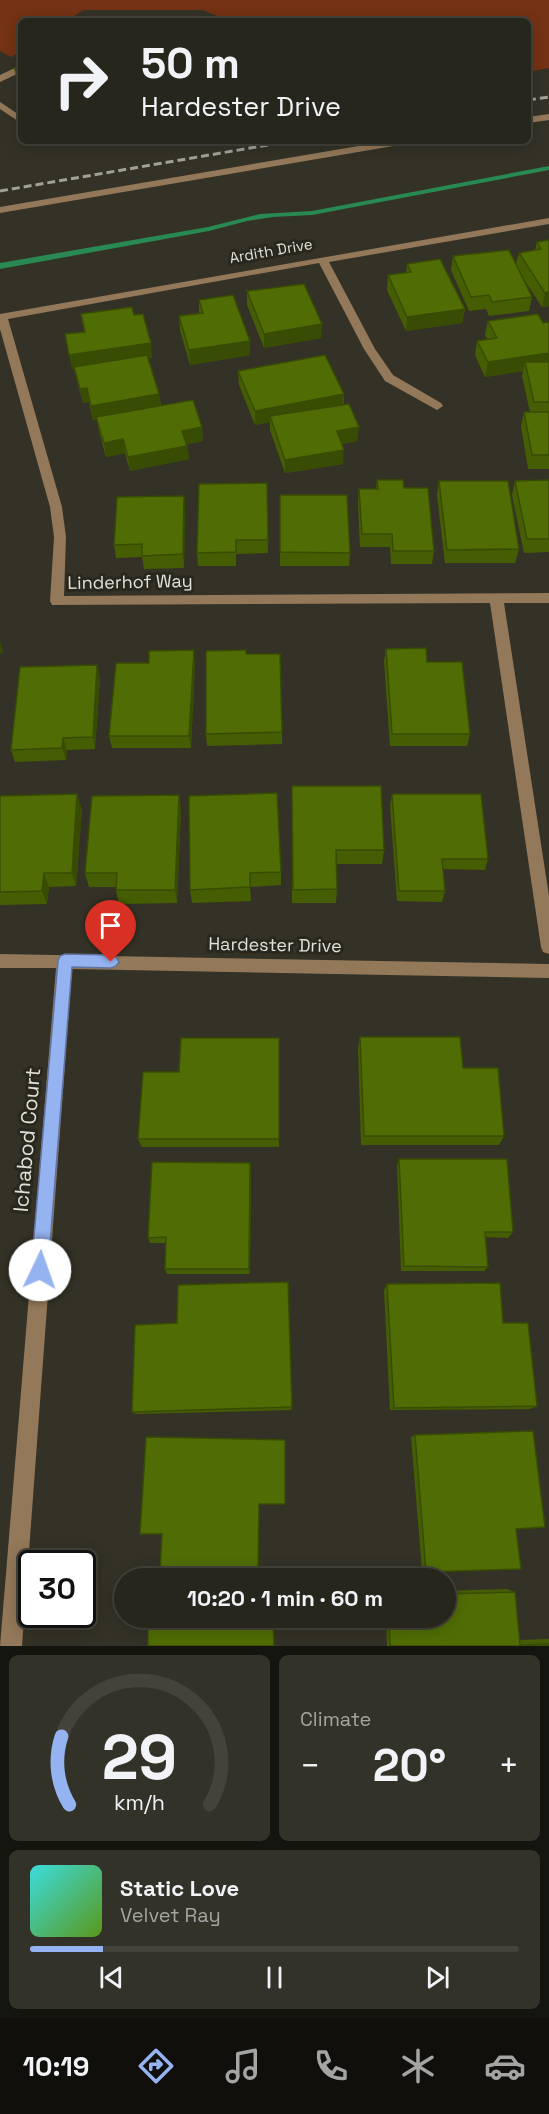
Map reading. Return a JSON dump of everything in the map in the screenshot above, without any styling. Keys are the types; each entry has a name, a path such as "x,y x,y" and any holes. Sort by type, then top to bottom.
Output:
{"street":[{"path":"3,63 18,69"},
{"path":"0,79 18,69"},
{"path":"0,105 18,118"},
{"path":"531,120 549,117"},
{"path":"0,210 387,144"},
{"name":"Ardith Drive","path":"1,317 549,221"},
{"path":"322,259 370,349 389,378 437,406"},
{"name":"Linderhof Way","path":"1,317 56,507 60,537 57,601 496,597"},
{"path":"549,598 496,597 549,947"},
{"name":"Hardester Drive","path":"0,961 549,971"},
{"name":"Ichabod Court","path":"11,1646 33,1397 42,1228 65,961"}],"shaded area":[{"path":"0,0 549,0 549,68 531,71 531,18 222,18 203,10 83,10 71,18 18,18 18,53 11,57 0,51"}],"building":[{"path":"549,240 549,292 545,293 519,253 541,249 537,242"},
{"path":"509,250 532,297 492,302 489,295 471,297 453,256"},
{"path":"440,259 465,309 407,317 388,275 411,272 407,264"},
{"path":"304,284 322,324 264,334 247,291"},
{"path":"233,295 250,341 189,350 179,316 203,313 199,300"},
{"path":"132,307 134,315 143,314 151,343 69,355 65,334 85,332 81,314"},
{"path":"538,314 543,323 549,322 549,353 488,362 477,341 497,338 488,321"},
{"path":"147,355 159,394 91,406 87,388 80,389 74,367"},
{"path":"325,355 344,394 255,411 238,371"},
{"path":"525,362 549,362 549,402 534,402"},
{"path":"193,400 202,427 182,431 187,446 128,457 123,439 104,443 96,417"},
{"path":"349,404 359,427 337,431 344,450 285,460 270,416"},
{"path":"524,412 549,412 549,455 532,455"},
{"path":"377,480 403,480 404,488 428,488 434,551 393,551 392,534 362,534 359,489 378,489"},
{"path":"549,480 549,539 527,539 515,481"},
{"path":"439,481 508,481 519,549 447,550"},
{"path":"267,483 268,540 236,540 236,552 197,553 199,484"},
{"path":"280,495 347,495 350,553 280,552"},
{"path":"184,496 183,554 142,556 142,544 114,545 117,497"},
{"path":"426,648 427,662 462,662 470,734 392,734 386,649"},
{"path":"194,650 189,736 109,736 116,663 149,663 149,651"},
{"path":"246,650 246,654 280,654 282,732 206,734 206,651"},
{"path":"97,665 93,737 63,738 62,748 11,750 20,667"},
{"path":"292,786 381,786 384,850 336,850 337,889 293,890"},
{"path":"277,793 281,872 250,873 250,887 190,890 189,796"},
{"path":"77,794 72,873 44,873 42,891 0,892 0,796"},
{"path":"392,794 481,794 488,859 442,859 445,891 399,891"},
{"path":"179,795 175,890 116,890 117,873 85,873 92,796"},
{"path":"360,1037 460,1037 463,1068 498,1068 504,1136 364,1136"},
{"path":"181,1038 279,1038 279,1139 138,1139 143,1072 179,1072"},
{"path":"399,1159 507,1159 513,1232 485,1232 488,1267 404,1266"},
{"path":"152,1162 250,1163 249,1269 165,1269 166,1237 148,1238"},
{"path":"288,1282 292,1407 132,1412 135,1325 177,1323 178,1285"},
{"path":"500,1283 503,1323 528,1323 537,1406 394,1408 387,1284"},
{"path":"533,1431 545,1527 516,1529 521,1569 456,1571 456,1568 426,1568 415,1435"},
{"path":"146,1437 285,1440 285,1504 259,1504 258,1568 160,1568 162,1534 140,1534"},
{"path":"515,1592 520,1645 549,1644 549,1646 390,1646 389,1628 456,1628 456,1594"},
{"path":"148,1628 273,1628 274,1646 148,1646"}],"waterway":[{"path":"0,266 209,229 247,219 312,213 549,168"}],"railway":[{"path":"531,100 549,97"},
{"path":"0,191 274,144"}],"route":[{"path":"40,1270 65,961 111,962"}]}
